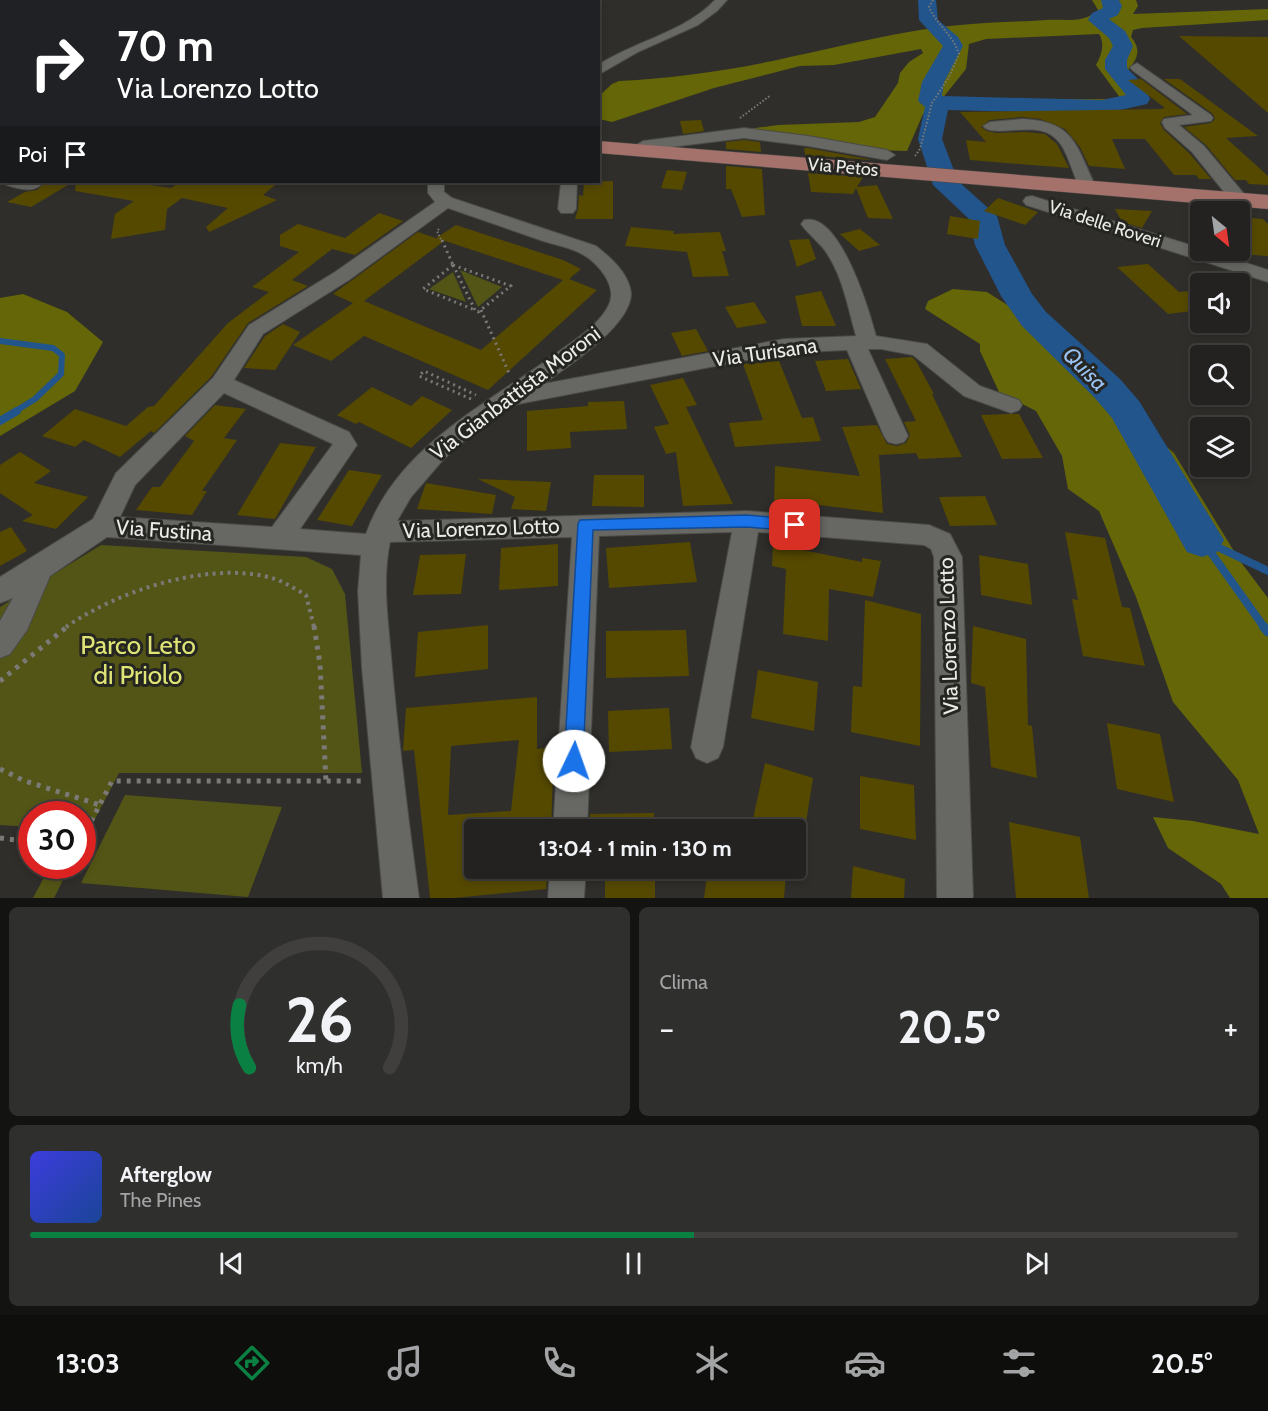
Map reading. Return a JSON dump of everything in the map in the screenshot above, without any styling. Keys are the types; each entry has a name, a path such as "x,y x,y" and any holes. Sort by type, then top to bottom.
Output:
{"main road":[{"name":"Via Petos","path":"600,147 918,173 1090,191 1268,202"}],"street":[{"path":"600,70 637,47 677,31 710,11 721,0"},
{"path":"1137,67 1206,118 1169,122 1198,149 1239,199"},
{"path":"990,126 1036,124 1053,129 1067,141 1090,191"},
{"path":"636,150 643,146 744,133 808,141 887,155"},
{"path":"17,183 28,185 33,183"},
{"path":"436,183 436,193 446,202"},
{"path":"567,209 569,183"},
{"name":"Via delle Roveri","path":"1090,191 1032,201 1268,276"},
{"name":"Via Gianbattista Moroni","path":"379,539 393,503 417,468 461,431 495,395 604,327 620,303 621,292 616,277 606,263 589,250 446,202"},
{"name":"Via Fustina","path":"379,539 279,538 103,525 125,480 221,382 256,330 342,276 446,202"},
{"path":"810,224 832,246 845,267 862,343 896,436"},
{"name":"Via Turisana","path":"495,395 784,346 881,342 920,349 972,391 1011,405"},
{"path":"221,382 341,438 345,445 279,538"},
{"path":"707,747 747,521"},
{"name":"Via Lorenzo Lotto","path":"379,539 586,524 747,521 929,535 941,542 948,557 955,898"},
{"path":"571,819 586,524"},
{"path":"0,591 39,569 103,525"},
{"path":"379,539 373,604 386,780 400,898"},
{"path":"0,645 17,621 39,569"},
{"path":"566,898 567,879"}],"path":[{"path":"887,155 901,157 917,154 932,103 950,77 959,54 953,39 932,14 929,7 933,0"},
{"path":"725,135 725,130 771,94"},
{"path":"467,209 437,231 475,310"},
{"path":"454,264 511,286 481,310 475,310 423,289 454,264"},
{"path":"481,310 509,373 495,395"},
{"path":"495,395 419,376 424,371 476,395 495,395"},
{"path":"0,681 12,674 58,632 105,603 152,586 224,574 256,575 281,581 306,595 314,619 320,658 326,782"},
{"path":"0,769 25,781 100,805"},
{"path":"96,813 112,781 386,780"},
{"path":"0,838 18,840"}],"green space":[{"path":"460,270 502,287 478,307"},
{"path":"453,272 466,302 429,289"},
{"name":"Parco Leto di Priolo","path":"101,545 306,557 332,569 345,594 362,773 119,773 96,817 96,801 18,801 18,826 0,825 0,607"},
{"path":"125,795 282,807 248,897 81,883 83,879 96,879 96,853"},
{"path":"43,879 64,879 54,898 33,898"}],"shaded area":[{"path":"1092,0 1136,0 1138,6 1133,14 1268,9 1268,20 1133,30 1131,37 1137,47 1136,57 1124,75 1142,97 1139,106 1090,108 943,105 923,114 907,151 874,150 812,137 748,129 778,125 859,122 875,117 898,83 900,73 909,62 923,53 921,49 834,65 800,66 714,88 612,122 600,119 600,95 619,81 727,70 875,38 938,27 1074,20 1098,10","holes":["1099,34 1102,42 1100,57 1096,65 1121,99 941,100 966,69 969,44 986,39"]},
{"path":"953,289 987,292 1039,325 1076,372 1174,453 1240,561 1268,598 1268,898 1230,898 1221,884 1168,848 1153,817 1193,821 1259,834 1238,780 1173,702 1136,597 1099,511 1068,489 1062,456 1036,411 999,392 980,351 980,344 925,309 928,301"},
{"path":"23,294 67,312 103,342 75,391 0,436 0,298"}],"building":[{"path":"1179,36 1268,37 1268,113"},
{"path":"1141,79 1187,114 1164,117 1160,123 1211,179 1199,179 1196,175 1174,175 1145,139 1112,139 1125,169 1089,166 1080,147 1065,129 1040,119 1022,117 990,120 981,127 996,133 1045,134 1057,144 1069,168 970,160 966,140 986,142 960,112 1165,108 1128,80"},
{"path":"1164,79 1180,79 1258,136 1226,138 1268,176 1268,185 1249,184 1246,180 1235,180 1206,145 1184,127 1211,123 1215,119 1213,114"},
{"path":"701,120 704,131 683,134 680,121"},
{"path":"744,140 760,142 761,152 726,149 726,142"},
{"path":"804,148 808,148 873,160 805,155"},
{"path":"726,166 762,169 765,215 742,217 731,189 726,189"},
{"path":"667,170 687,172 682,190 661,188"},
{"path":"808,173 863,177 857,187 877,185 893,219 868,218 856,188 853,194 811,192"},
{"path":"613,181 613,219 575,219 579,195 583,196 584,183"},
{"path":"45,183 71,183 31,207 7,202 25,192 37,190"},
{"path":"76,183 137,183 171,188 178,183 278,183 263,195 277,200 209,232 206,227 228,208 182,198 167,209 165,230 111,239 115,214 134,201 75,191"},
{"path":"998,198 1038,212 1025,225 984,211"},
{"path":"1115,209 1152,211 1142,228 1122,222"},
{"path":"379,213 403,221 355,255 332,249 292,280 308,286 248,323 211,377 154,433 151,431 120,457 84,440 75,447 42,436 75,409 126,426 148,407 154,406 228,323 269,292 252,287 299,252 280,246 280,235 298,224 345,238"},
{"path":"950,216 980,221 978,239 947,234"},
{"path":"1250,218 1263,219 1268,224 1268,256 1250,255"},
{"path":"456,225 563,260 581,269 569,279 597,290 488,390 364,336 331,361 293,345 353,303 333,294 418,232 444,241 364,301 481,350 563,280 436,238"},
{"path":"631,227 674,231 673,234 720,232 726,251 722,251 729,276 693,277 687,252 625,246"},
{"path":"860,229 880,245 859,251 840,234"},
{"path":"809,239 816,259 797,267 789,240"},
{"path":"1148,264 1179,292 1190,291 1190,311 1168,314 1117,267"},
{"path":"821,291 836,326 802,326 795,296"},
{"path":"754,302 767,323 737,328 725,307"},
{"path":"283,324 300,332 275,370 244,368 265,336"},
{"path":"696,329 708,351 682,356 671,333"},
{"path":"912,357 934,394 932,394 962,457 919,459 916,453 879,455 883,513 811,504 811,507 774,503 775,466 860,476 842,427 877,425 887,444 897,446 906,443 910,435 904,422 916,421 885,359"},
{"path":"848,359 861,389 826,391 815,361"},
{"path":"779,361 802,418 813,417 821,441 735,447 729,423 763,420 743,364"},
{"path":"683,378 697,405 686,407 733,504 683,506 676,452 666,454 654,427 669,424 650,385"},
{"path":"372,387 411,406 422,396 452,410 411,448 359,422 356,424 337,415"},
{"path":"624,401 627,429 570,432 571,448 527,451 527,411 588,406 588,402"},
{"path":"215,405 246,409 224,438 237,440 202,491 207,491 192,515 136,510 152,487 160,487 194,441 185,436"},
{"path":"1019,414 1043,458 1002,459 981,415"},
{"path":"280,443 316,447 275,519 237,515"},
{"path":"20,452 51,471 34,483 88,497 56,529 22,521 33,515 0,493 0,465"},
{"path":"349,470 382,475 352,526 317,520"},
{"path":"594,475 644,475 644,507 592,506"},
{"path":"478,479 551,482 546,511 511,509 515,497"},
{"path":"426,483 496,495 492,514 417,509"},
{"path":"985,496 997,525 950,526 939,497"},
{"path":"11,527 27,551 0,566 0,532"},
{"path":"1065,532 1105,538 1122,607 1130,608 1145,666 1083,656 1072,599 1078,600"},
{"path":"690,542 697,582 609,588 606,548"},
{"path":"558,544 558,586 499,590 501,548"},
{"path":"773,544 862,562 862,558 881,561 873,597 829,589 828,641 783,634 786,569 772,566"},
{"path":"466,554 461,594 413,595 420,555"},
{"path":"979,555 1028,564 1032,605 981,595"},
{"path":"865,600 921,614 920,746 851,732 853,686 862,687"},
{"path":"488,625 488,669 415,677 418,632"},
{"path":"973,626 1026,639 1028,725 1032,726 1037,778 991,767 985,687 971,683"},
{"path":"686,630 689,676 606,678 606,631"},
{"path":"758,670 818,682 814,731 751,718"},
{"path":"537,697 537,749 554,747 551,819 464,819 464,879 547,879 546,889 454,898 430,898 414,750 403,751 406,708","holes":["519,740 511,811 448,815 451,746"]},
{"path":"669,708 672,749 609,752 608,711"},
{"path":"1107,723 1160,734 1174,802 1117,789"},
{"path":"765,763 813,778 806,822 806,819 753,819"},
{"path":"860,776 914,785 916,840 860,829"},
{"path":"654,813 654,819 590,819 590,814"},
{"path":"1009,822 1080,837 1089,898 1016,898"},
{"path":"853,866 905,879 904,898 851,898"},
{"path":"605,879 655,879 655,898 605,898"},
{"path":"707,879 786,879 784,898 704,898"}],"waterway":[{"name":"Quisa","path":"927,0 928,20 951,41 953,46 933,82 930,101"},
{"path":"939,103 1102,107 1139,99 1136,90 1116,69 1116,60 1123,46 1118,35 1098,20 1099,17 1111,11 1113,6 1110,0"},
{"name":"Quisa","path":"938,103 930,139 946,185 983,216 990,245 1017,296 1034,319 1107,388 1126,410 1202,540"},
{"path":"0,341 53,348 62,355 61,374 35,399 14,412"},
{"path":"0,421 17,411"},
{"name":"Quisa","path":"1202,540 1264,627"},
{"path":"1205,541 1268,571"},
{"name":"Quisa","path":"1263,626 1268,632"}],"route":[{"path":"574,761 586,524 747,521 795,525"}]}
